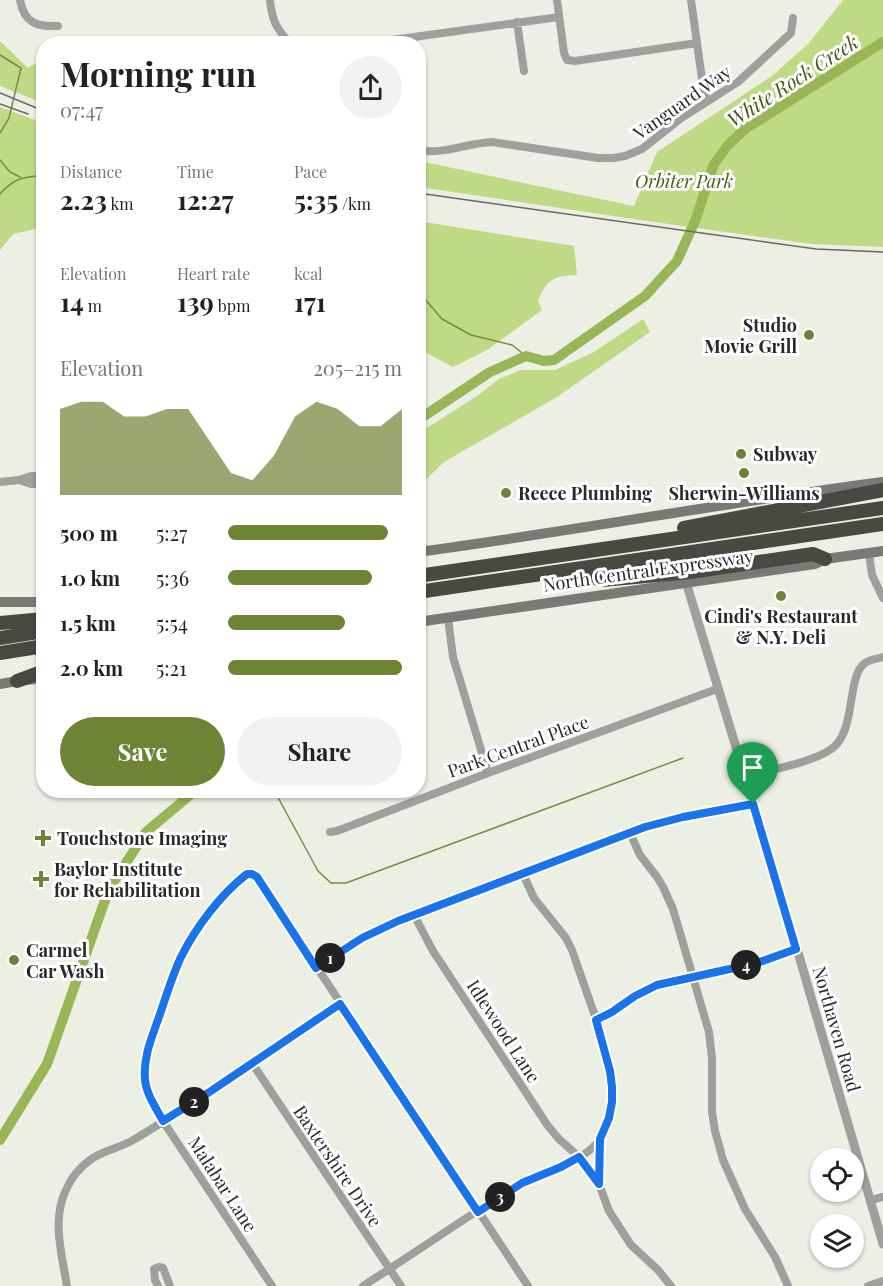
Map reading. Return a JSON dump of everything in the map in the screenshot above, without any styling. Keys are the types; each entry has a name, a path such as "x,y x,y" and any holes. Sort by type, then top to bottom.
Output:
{"highway":[{"path":"648,542 669,531 883,490"},
{"name":"North Central Expressway","path":"426,575 883,508"},
{"name":"North Central Expressway","path":"426,591 883,524"},
{"path":"567,571 603,579 690,572 813,554 825,559"},
{"path":"0,622 36,620"},
{"path":"0,638 36,632"},
{"path":"0,653 36,647"},
{"path":"0,664 24,649"},
{"path":"17,681 36,674"}],"main road":[{"path":"426,551 883,482"},
{"name":"North Central Expressway","path":"426,621 814,564 825,559 883,551"},
{"path":"0,602 36,602"},
{"path":"0,684 36,679"}],"street":[{"path":"20,0 23,12 35,25 58,26"},
{"path":"557,0 564,53 567,60 575,61 697,43"},
{"path":"691,0 703,86 708,100"},
{"path":"270,3 278,29 284,36"},
{"path":"419,36 559,17"},
{"name":"Vanguard Way","path":"426,152 439,152 492,142 598,158 613,159 625,156 642,149 680,119 753,70 791,33 793,18"},
{"path":"518,22 524,70"},
{"path":"0,482 36,476"},
{"path":"19,480 36,484"},
{"path":"869,553 872,575 883,598"},
{"name":"Northaven Road","path":"686,582 883,1244"},
{"path":"448,618 453,657 488,773"},
{"path":"744,776 816,757 829,750 846,728 857,672 868,661 883,657"},
{"name":"Park Central Place","path":"426,797 717,689"},
{"name":"Park Central Place","path":"330,832 423,798"},
{"path":"528,1286 316,968 362,938 414,915 630,833 683,817 753,804"},
{"path":"630,833 640,855 657,877 668,898 693,977 711,1042 712,1112 723,1160 745,1209 775,1257 788,1286"},
{"name":"Malabar Lane","path":"272,1286 163,1121 147,1091 145,1064 147,1050 173,976 188,943 219,901 245,876 252,874 257,877 316,968"},
{"path":"363,1286 522,1183 579,1157 600,1139 609,1118 612,1102 610,1071 596,1020 572,950 566,938 539,906 523,874"},
{"name":"Idlewood Lane","path":"414,915 433,951 542,1118 559,1139 579,1157 599,1184"},
{"path":"596,1020 657,985 757,963 796,949"},
{"path":"67,1286 58,1218 62,1199 73,1178 88,1161 97,1155 133,1141 340,1004"},
{"name":"Baxtershire Drive","path":"252,1063 401,1286"},
{"path":"600,1139 599,1184 609,1211 631,1245 671,1286"},
{"path":"871,1200 883,1197"},
{"path":"158,1286 153,1274 154,1269 159,1267 163,1268 170,1286"},
{"path":"868,1286 883,1281"}],"green space":[{"name":"Orbiter Park","path":"843,0 883,0 883,247 811,244 426,188 426,162 634,206 657,152 772,76 808,44"},
{"path":"0,41 28,68 36,63 36,100 0,86"},
{"path":"0,107 36,120 36,229 13,234 0,250"},
{"path":"426,222 574,246 577,275 562,276 548,283 538,301 542,310 487,350 453,367 426,353"},
{"path":"643,319 650,332 557,397 444,462 426,479 426,429 499,379 521,370 555,370 594,352"}],"waterway":[{"name":"White Rock Creek","path":"426,415 490,372 526,356 544,361 554,360 645,296 677,261 696,219 713,166 727,146 745,129 883,42"},
{"path":"0,55 21,68 9,118 0,133"},
{"path":"0,160 10,172 20,177"},
{"path":"0,194 19,179 36,176"},
{"path":"426,300 442,319 471,335 512,345 526,356"},
{"path":"278,798 318,871 331,883 346,883 683,758"},
{"name":"White Rock Creek","path":"0,1140 47,1064 109,889 146,832 186,798"}],"tram line":[{"path":"0,93 36,108"},
{"path":"0,104 28,114"},
{"path":"426,194 816,249 883,252"}],"place":[{"name":"Studio Movie Grill","path":"809,335"},
{"name":"Subway","path":"741,454"},
{"name":"Sherwin-Williams","path":"744,473"},
{"name":"Reece Plumbing","path":"506,493"},
{"name":"Cindi's Restaurant & N.Y. Deli","path":"781,596"},
{"name":"Touchstone Imaging","path":"43,838"},
{"name":"Baylor Institute for Rehabilitation","path":"41,879"},
{"name":"Carmel Car Wash","path":"14,960"}],"route":[{"path":"753,804 796,949 757,963 657,985 596,1020 612,1087 609,1118 600,1139 599,1184 579,1157 522,1183 478,1212 340,1004 163,1121 147,1091 145,1064 147,1050 181,957 188,943 219,901 247,874 257,877 316,968 362,938 398,921 645,827 683,817 753,804"}]}
